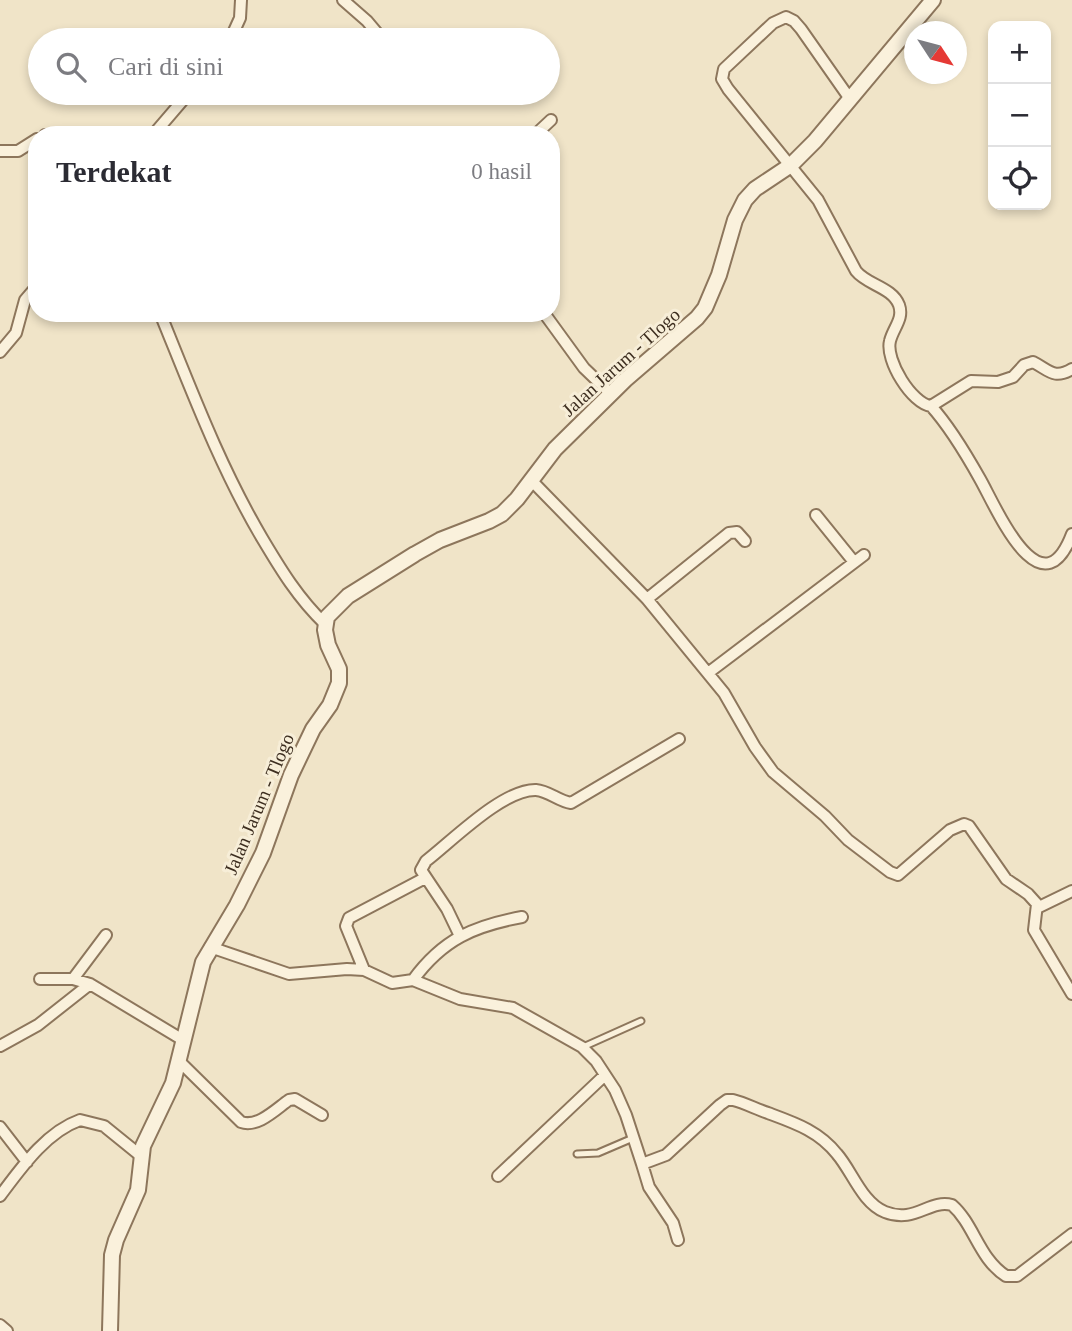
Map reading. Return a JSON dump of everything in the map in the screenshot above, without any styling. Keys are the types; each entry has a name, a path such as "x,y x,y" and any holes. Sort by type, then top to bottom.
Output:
{"street":[{"path":"235,28 240,18 241,0"},
{"path":"343,0 373,28"},
{"name":"Jalan Jarum - Tlogo","path":"110,1331 112,1255 138,1190 143,1146 173,1083 203,962 237,905 263,853 290,775 313,729 335,695 339,683 339,669 328,645 325,624 330,612 348,596 415,554 440,540 496,518 517,499 555,449 611,394 698,318 719,275 745,200 755,189 791,165 815,141 933,0"},
{"path":"850,99 802,29 786,17 773,23 724,69 722,79 818,200 856,271 863,279 896,299 900,308 900,319 889,342 890,354 901,379 916,399 931,406 942,418 978,476 1010,537 1029,556 1041,563 1053,561 1062,554 1072,534"},
{"path":"161,126 179,105"},
{"path":"545,126 551,120"},
{"path":"0,151 18,151 28,145"},
{"path":"0,352 16,333 28,296"},
{"path":"164,322 229,479 286,580 307,607 325,624"},
{"path":"551,322 584,368 611,394"},
{"path":"931,406 971,381 998,382 1013,377 1024,365 1033,362 1055,375 1072,369"},
{"path":"531,480 647,599 724,693 755,747 773,772 848,840 890,872 898,875 950,830 964,824 974,831 1006,879 1028,894 1037,908 1033,926 1037,938 1072,994"},
{"path":"708,673 859,559 816,514"},
{"path":"647,599 729,533 737,533 745,541"},
{"path":"460,936 447,909 425,878 422,865 495,805 531,790 542,791 571,803 679,738"},
{"path":"364,970 346,926 349,918 425,878"},
{"path":"1037,908 1072,891"},
{"path":"413,980 427,961 460,936 487,924 522,917"},
{"path":"73,979 106,935"},
{"path":"210,947 289,974 347,969 364,970 392,983 413,980 460,999 513,1008 582,1047 605,1074 626,1115 649,1187 673,1223 678,1240"},
{"path":"40,979 73,979 90,984 183,1040"},
{"path":"0,1046 38,1025 90,984"},
{"path":"179,1061 242,1122 257,1122 289,1100 295,1099 321,1115"},
{"path":"498,1177 605,1074"},
{"path":"642,1164 666,1155 720,1105 727,1100 733,1100 812,1130 837,1153 871,1202 881,1211 896,1216 910,1216 939,1205 953,1205 977,1244 1006,1276 1017,1276 1072,1234"},
{"path":"0,1196 27,1162 58,1131 80,1120 104,1126 141,1156"},
{"path":"0,1127 27,1162"},
{"path":"0,1325 7,1331"}],"lane":[{"path":"582,1047 641,1021"},
{"path":"577,1154 598,1153 633,1138"}]}
